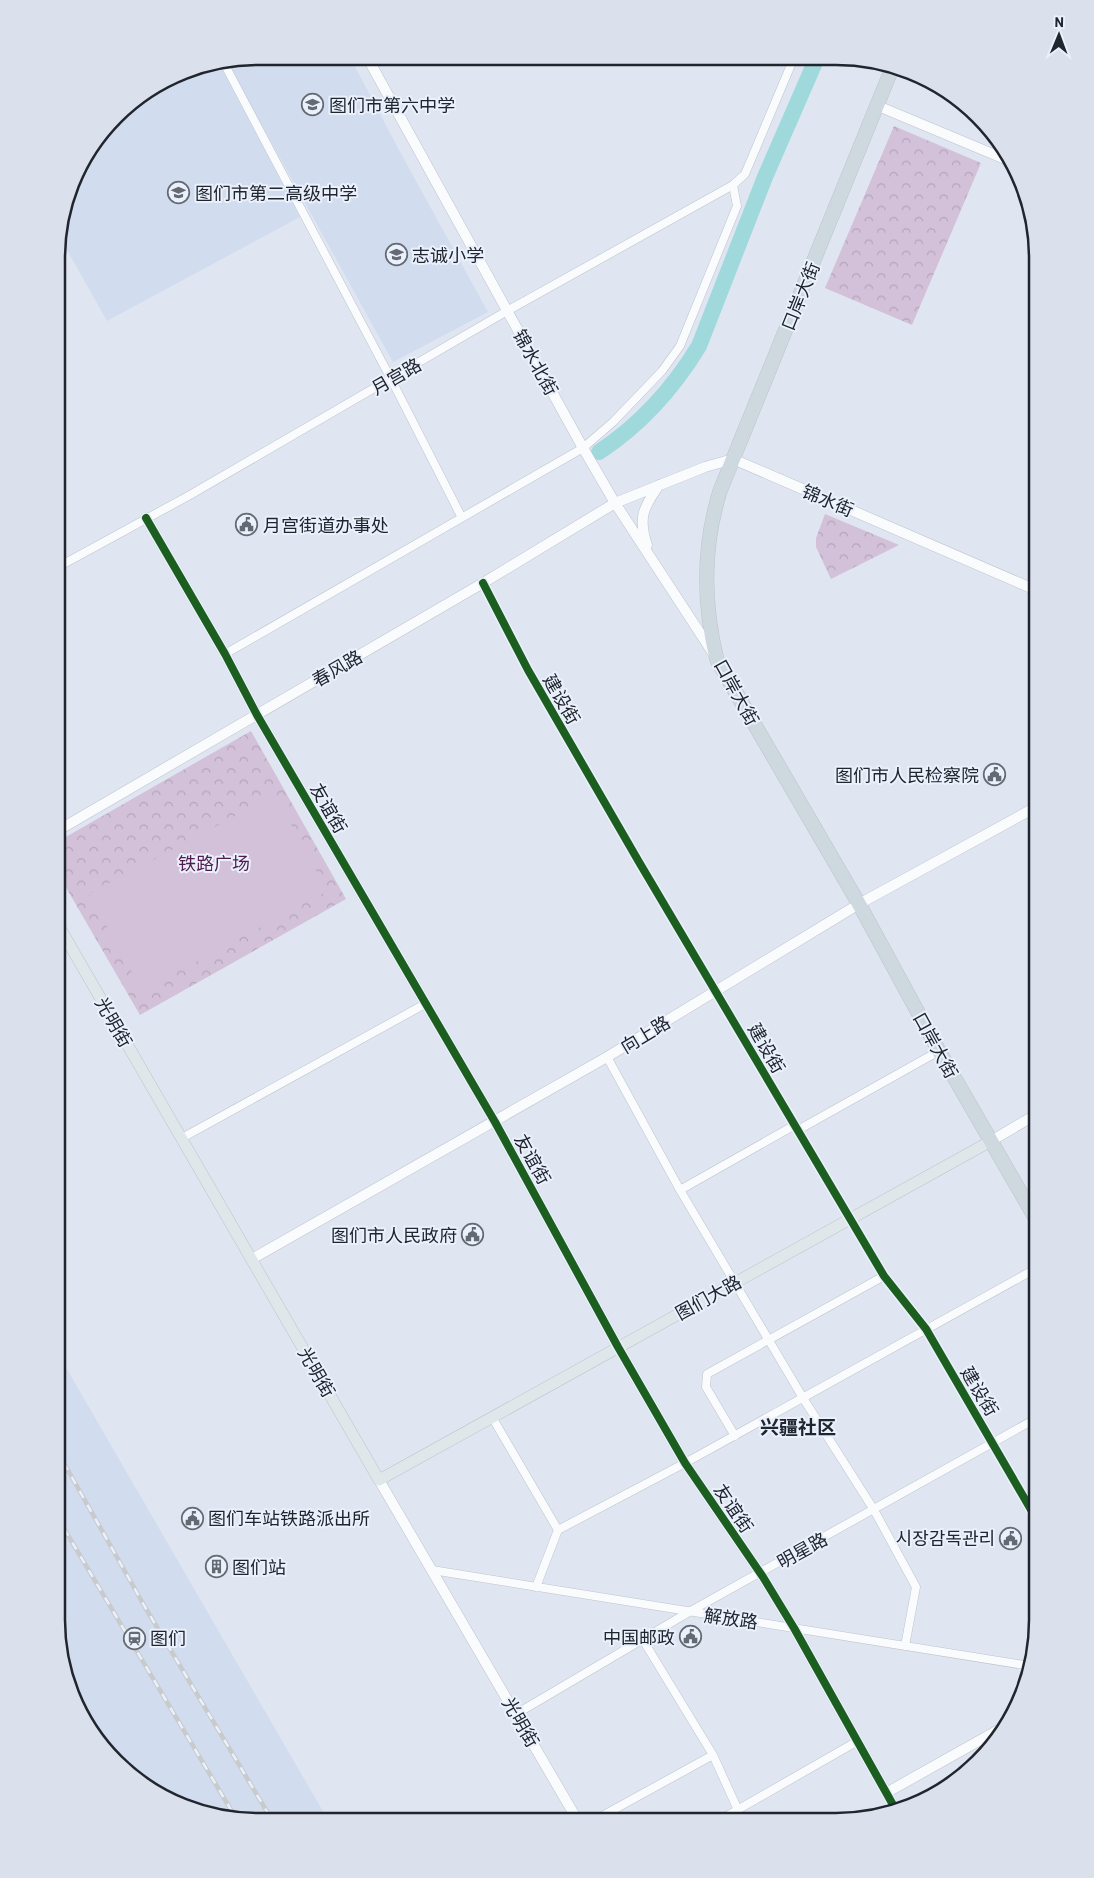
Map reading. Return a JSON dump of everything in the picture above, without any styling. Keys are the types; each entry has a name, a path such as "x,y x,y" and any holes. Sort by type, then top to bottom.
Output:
{"highway":[{"name":"口岸大街","path":"890,73 720,491 708,536 707,562 710,634 717,660 859,904 939,1051 1029,1207"}],"main road":[{"name":"光明街","path":"65,937 379,1480"},
{"name":"图们大路","path":"379,1480 991,1141"}],"street":[{"name":"锦水北街","path":"371,65 583,448 615,503 717,660"},
{"path":"225,654 461,516 583,448 613,422 662,371 680,346 737,206 733,185 745,174 791,65"},
{"path":"227,68 391,379 461,516"},
{"path":"878,106 1001,157"},
{"name":"月宫路","path":"65,563 190,495 507,311 733,185"},
{"path":"615,503 705,467 733,459"},
{"name":"锦水街","path":"733,459 1029,587"},
{"path":"651,558 642,528 644,509 659,485"},
{"name":"春风路","path":"65,826 483,583 615,503"},
{"name":"友谊街","path":"146,518 225,654 257,715 496,1122 618,1347 685,1463 760,1573 794,1628 856,1742 893,1804"},
{"name":"建设街","path":"483,583 528,670 639,862 884,1276 926,1329 1029,1506"},
{"name":"向上路","path":"252,1259 496,1122 859,904 1029,811"},
{"path":"182,1138 425,1004"},
{"path":"680,1190 939,1051"},
{"path":"607,1057 680,1190 734,1283 803,1398 874,1510 916,1587 905,1646"},
{"name":"图们大路","path":"991,1141 1029,1119"},
{"path":"536,1587 558,1530 735,1436 1029,1272"},
{"path":"735,1436 706,1387 707,1374 884,1276"},
{"path":"492,1417 558,1530"},
{"name":"明星路","path":"516,1714 689,1612 1029,1423"},
{"name":"光明街","path":"379,1480 573,1813"},
{"name":"解放路","path":"432,1570 1023,1665"},
{"path":"643,1640 713,1755 738,1810"},
{"path":"886,1793 994,1732"},
{"path":"733,1813 856,1742"},
{"path":"608,1813 713,1755"}],"shaded area":[{"path":"245,65 354,65 488,312 393,362 230,67"},
{"name":"图们市第二高级中学","path":"220,69 223,71 300,217 107,321 65,246 69,220 80,184 91,161 105,140 121,121 140,105 161,91 184,80"},
{"path":"65,1366 324,1813 245,1813 196,1803 161,1787 140,1773 121,1757 91,1717 75,1682 65,1633"}],"green space":[{"path":"894,126 981,163 912,325 825,288"},
{"path":"825,514 899,545 831,579 816,547 816,538"},
{"name":"铁路广场","path":"251,731 346,899 140,1015 65,886 65,837"},
{"path":"275,795 327,891 142,991 89,894"}],"waterway":[{"path":"599,452 628,430 655,404 679,376 699,346 765,177 814,65"}],"railway":[{"path":"65,1465 145,1607 268,1813"},
{"path":"65,1530 232,1811"}],"cycle path":[{"path":"146,518 225,654 257,715 495,1122 618,1347 685,1463 763,1577 794,1628 893,1804"},
{"path":"483,583 528,670 639,862 884,1276 926,1329 1029,1506"}],"place":[{"name":"图们市第六中学","path":"313,105"},
{"name":"图们市第二高级中学","path":"179,193"},
{"name":"志诚小学","path":"396,255"},
{"name":"月宫街道办事处","path":"247,525"},
{"name":"图们市人民检察院","path":"995,775"},
{"name":"图们市人民政府","path":"473,1235"},
{"name":"图们车站铁路派出所","path":"192,1518"},
{"name":"시장감독관리","path":"1011,1538"},
{"name":"图们站","path":"216,1567"},
{"name":"中国邮政","path":"691,1637"},
{"name":"图们","path":"134,1638"}],"district":[{"name":"兴疆社区","path":"798,1426"}]}
